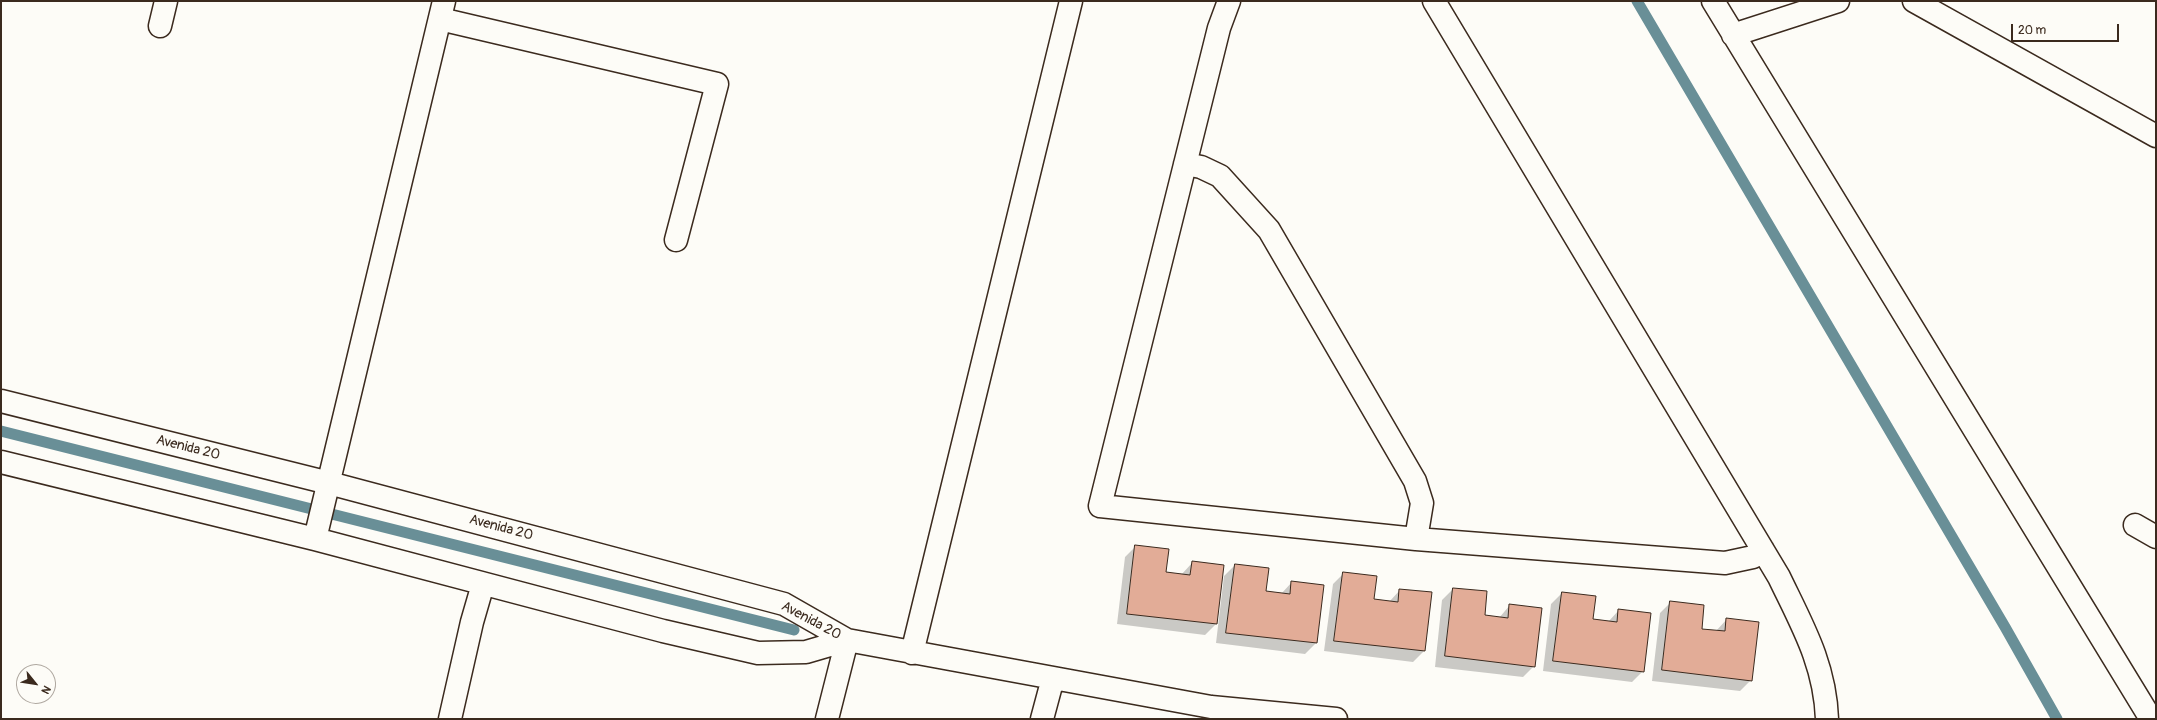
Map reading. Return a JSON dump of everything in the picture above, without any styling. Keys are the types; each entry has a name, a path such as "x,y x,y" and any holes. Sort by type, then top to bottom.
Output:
{"street":[{"path":"160,26 166,1"},
{"path":"912,653 1070,1"},
{"path":"1229,1 1219,28 1100,506 1416,539 1725,563 1753,557 1763,550"},
{"path":"1434,1 1779,577 1817,659 1826,697 1826,719"},
{"path":"1713,1 2151,719"},
{"path":"1733,35 1838,1"},
{"path":"1914,1 2156,136"},
{"path":"316,539 442,10 717,84 676,240"},
{"path":"1185,164 1201,167 1220,176 1268,230 1415,480 1422,503 1416,539"},
{"name":"Avenida 20","path":"1,401 329,483 784,604 847,640"},
{"name":"Avenida 20","path":"1,462 316,539 663,631 758,653 806,652 847,640"},
{"path":"2135,525 2156,537"},
{"path":"450,719 472,622 483,584"},
{"path":"827,719 847,640 1052,678 1210,713 1336,719"},
{"path":"1042,719 1052,678"}],"building":[{"path":"1135,545 1169,549 1166,572 1190,575 1192,561 1224,565 1217,624 1127,614"},
{"path":"1235,564 1269,568 1266,591 1290,594 1291,581 1324,585 1317,643 1226,633"},
{"path":"1343,572 1377,576 1374,599 1398,602 1399,589 1432,592 1425,651 1334,641"},
{"path":"1453,588 1487,591 1485,615 1508,618 1509,604 1542,608 1535,667 1445,656"},
{"path":"1562,592 1596,596 1593,619 1617,622 1618,609 1651,613 1644,672 1553,661"},
{"path":"1670,601 1704,605 1702,629 1725,631 1726,618 1759,622 1752,681 1662,670"}],"waterway":[{"path":"1637,1 2005,627 2057,719"},
{"path":"1,431 794,630"}]}
